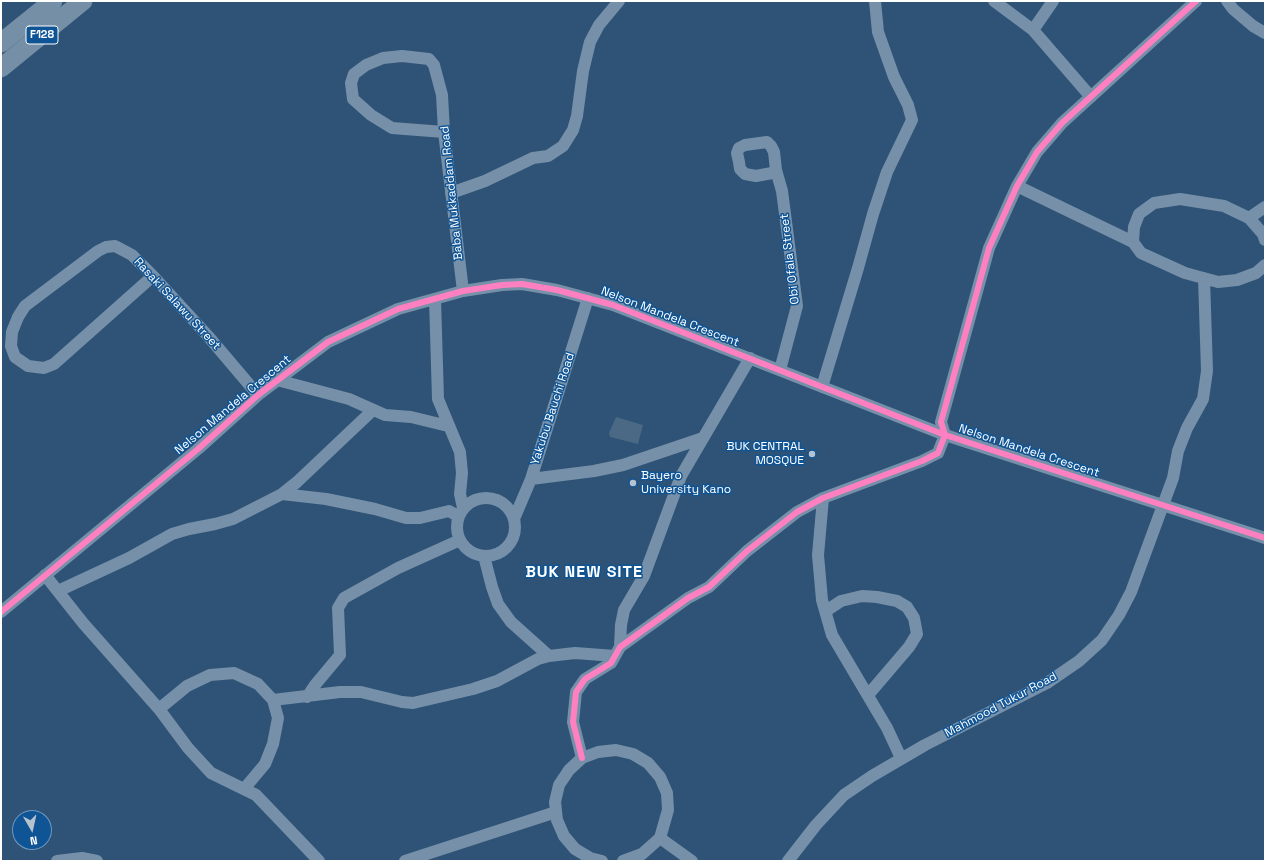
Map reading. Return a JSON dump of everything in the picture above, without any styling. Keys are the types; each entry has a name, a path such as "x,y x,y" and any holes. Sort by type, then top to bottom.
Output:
{"main road":[{"name":"F128","path":"1,43 53,1"},
{"name":"F128","path":"1,68 83,1"}],"street":[{"path":"451,193 485,181 533,158 548,156 563,146 573,130 577,116 583,71 590,42 599,25 619,1"},
{"path":"822,387 873,214 888,172 912,120 908,105 894,77 878,32 875,1"},
{"path":"994,1 1033,30 1091,97"},
{"path":"1033,30 1053,1"},
{"path":"582,758 573,722 576,692 585,679 605,668 611,663 618,651 688,598 709,587 747,551 796,512 823,498 922,461 938,453 945,435 941,422 988,248 1017,186 1037,152 1062,123 1196,1"},
{"path":"1227,1 1233,9 1265,33"},
{"name":"Baba Mukkaddam Road","path":"444,132 392,128 371,115 353,99 351,83 354,74 366,64 383,58 402,56 419,57 429,60 434,65 442,95 444,132 463,291"},
{"name":"Obi Ofala Street","path":"776,170 782,191 797,306 780,370"},
{"path":"1017,186 1133,242 1141,253 1185,272 1218,282 1237,280 1256,273 1265,265"},
{"path":"1133,242 1134,227 1139,214 1154,203 1180,199 1224,206 1249,218 1263,234 1265,240"},
{"path":"1249,218 1265,207"},
{"name":"Rasaki Salawu Street","path":"153,276 64,357 44,368 28,366 15,357 11,346 12,332 18,317 25,306 98,251 106,247 115,246 124,250 153,276 208,336 258,395"},
{"name":"Mahmood Tukur Road","path":"788,861 816,825 844,795 901,758 1047,683 1079,661 1102,640 1119,615 1131,592 1173,478 1178,451 1187,428 1203,399 1208,371 1204,278"},
{"name":"Nelson Mandela Crescent","path":"1,612 198,449 258,395 328,342 398,309 463,291 502,285 522,284 557,290 613,305 945,435 1265,538"},
{"path":"435,298 438,399 460,452 462,473 460,512 456,525 460,540 467,549 484,556 493,555 508,545 514,533 514,519 504,504 492,498 478,498 470,502 460,512"},
{"name":"Yakubu Bauchi Road","path":"514,519 531,479 588,298"},
{"path":"618,651 624,610 644,576 681,476 750,358"},
{"path":"277,380 349,399 385,415 411,417 448,426"},
{"path":"58,591 75,581 129,558 172,534 189,528 215,524 233,519 282,494 297,482 374,410"},
{"path":"531,479 594,471 623,465 703,438"},
{"path":"282,494 332,500 375,509 406,518 420,518 449,511 460,512"},
{"path":"823,498 818,555 822,600 832,635 868,695 901,758"},
{"path":"307,697 340,655 338,608 344,598 398,568 460,540"},
{"path":"484,556 498,604 511,622 549,656"},
{"path":"45,575 84,623 159,709 188,748 210,773 256,795 319,861"},
{"path":"826,611 841,601 862,596 877,597 897,601 907,607 914,618 917,634 909,647 868,695"},
{"path":"272,700 340,692 361,692 402,702 413,703 473,689 497,681 538,659 549,656 618,651"},
{"path":"159,709 187,686 210,675 234,673 258,684 272,700 278,718 273,744 265,764 244,789"},
{"path":"594,860 575,849 564,836 557,820 555,802 559,785 568,770 582,758 598,752 616,750 633,754 648,763 660,776 667,793 668,810 660,838 642,854 623,861"},
{"path":"405,861 556,812"},
{"path":"660,838 692,861"},
{"path":"57,861 82,858 97,861"}],"building":[{"path":"616,417 643,425 638,444 610,437 609,433"}],"cycle path":[{"path":"582,758 573,722 576,692 585,679 611,663 620,647 688,598 709,587 747,551 797,512 823,498 922,461 938,453 945,435 941,422 989,248 1017,186 1037,152 1062,123 1196,1"},
{"path":"1,612 198,449 258,395 328,342 398,309 463,291 502,285 522,284 557,290 613,305 945,435 1265,538"}],"place":[{"name":"BUK CENTRAL MOSQUE","path":"812,454"},
{"name":"Bayero University Kano","path":"633,483"}],"district":[{"name":"BUK NEW SITE","path":"584,573"}]}
